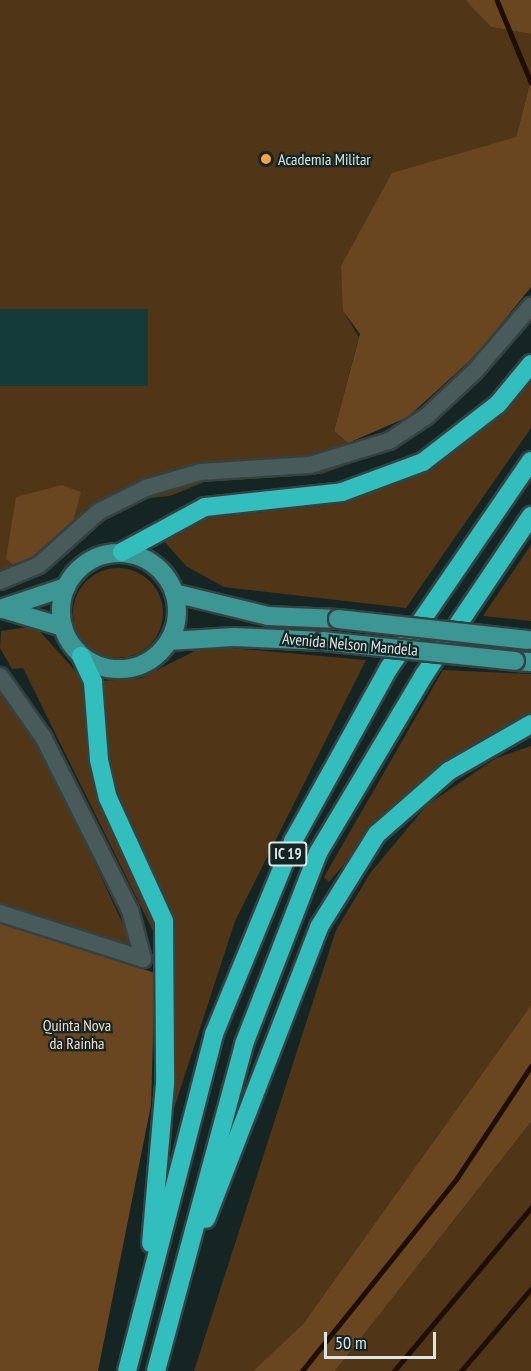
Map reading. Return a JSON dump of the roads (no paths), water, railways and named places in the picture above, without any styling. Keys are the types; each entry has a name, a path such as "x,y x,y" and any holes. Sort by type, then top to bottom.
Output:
{"highway":[{"path":"122,552 205,507 342,492 423,462 498,404 531,364"},
{"name":"IC 19","path":"128,1371 214,1035 293,841 389,668 531,461"},
{"name":"IC 19","path":"156,1371 244,1044 318,853 424,675 531,516"},
{"path":"81,656 93,682 99,760 108,798 164,921 165,1084 146,1294"},
{"path":"173,1302 319,927 377,834 448,771 531,724"}],"main road":[{"path":"122,552 145,558 163,573 174,593 175,626 169,641 158,654 129,669 96,665 81,656 63,627 66,587 83,565 122,552"},
{"path":"1,609 66,587"},
{"name":"Avenida Nelson Mandela","path":"174,593 268,616 338,619 529,640"},
{"path":"1,609 63,627"},
{"name":"Avenida Nelson Mandela","path":"169,641 323,641 523,661"}],"lane":[{"path":"0,581 39,565 98,512 146,488 200,472 310,465 389,441 467,378 531,306"},
{"path":"0,676 44,737 130,910 143,959 0,913"}],"waterway":[{"path":"497,0 531,82"},
{"path":"302,1371 457,1178 531,1066"},
{"path":"394,1371 531,1208"},
{"path":"461,1371 531,1289"}],"place":[{"name":"Academia Militar","path":"266,159"}],"park label":[{"name":"Quinta Nova da Rainha","path":"77,1034"}]}
